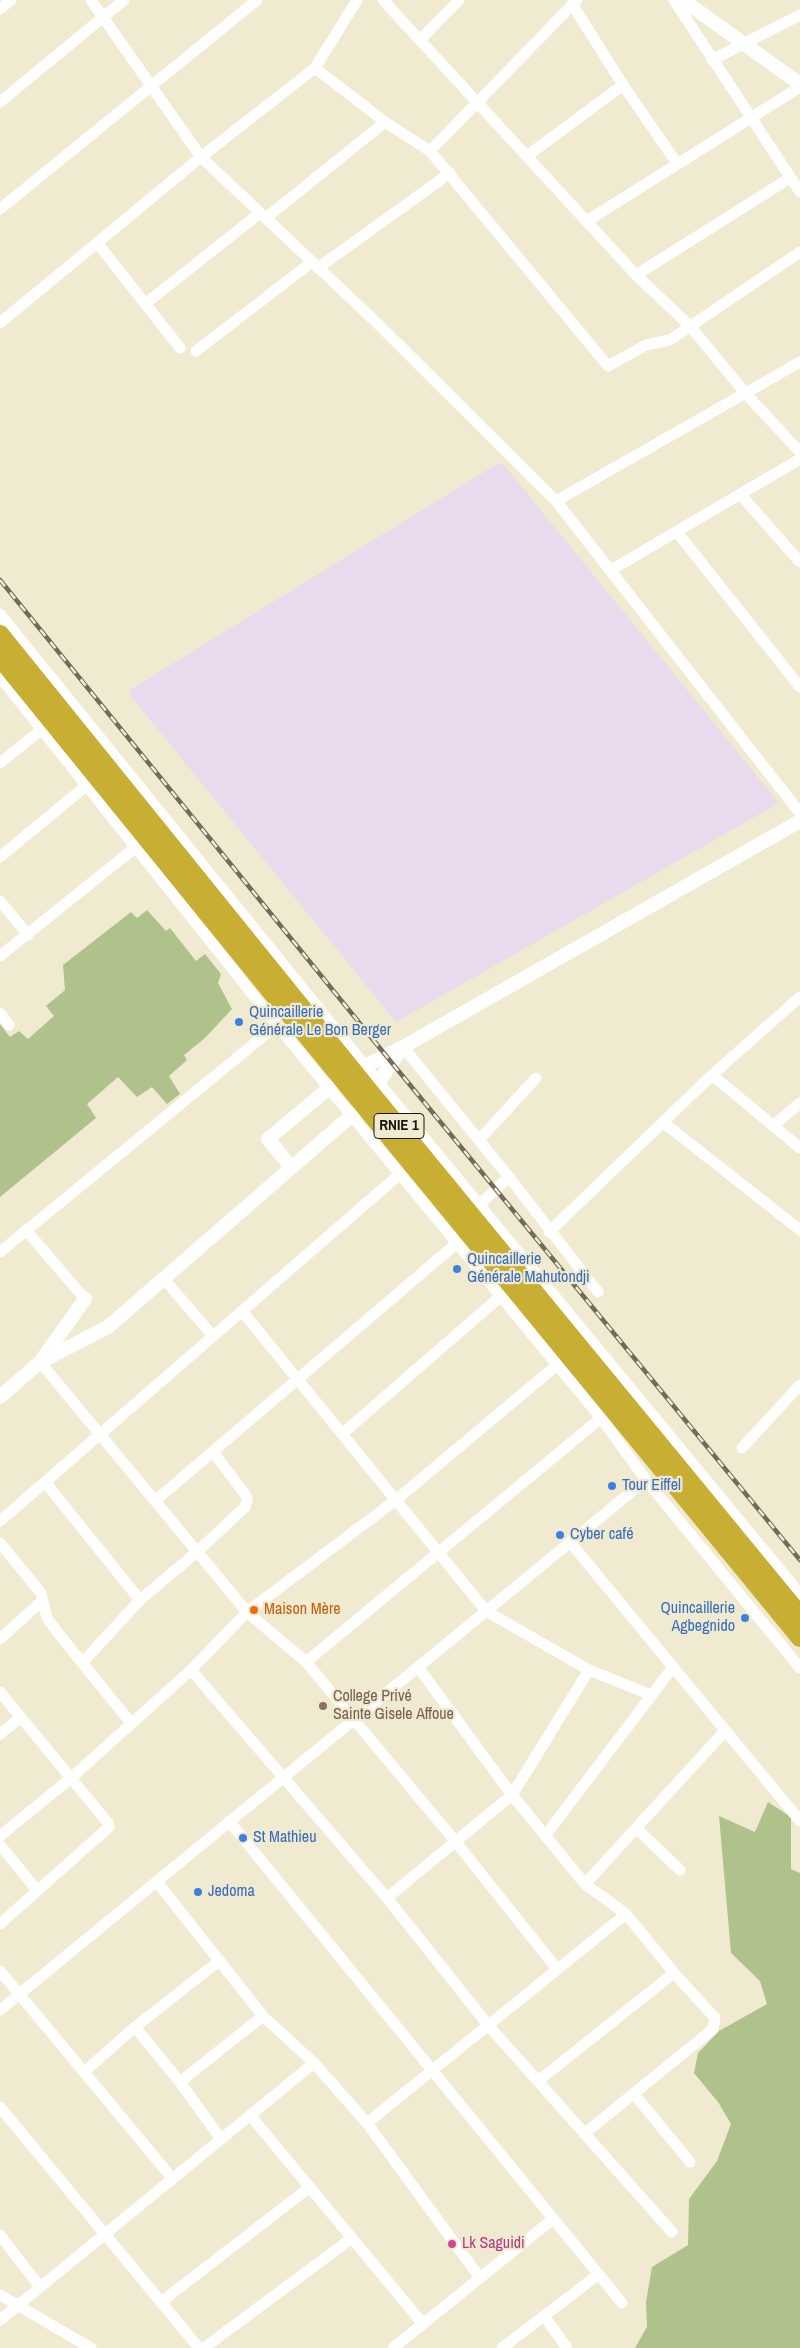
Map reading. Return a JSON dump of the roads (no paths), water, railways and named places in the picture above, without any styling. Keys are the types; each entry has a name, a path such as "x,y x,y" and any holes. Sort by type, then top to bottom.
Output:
{"highway":[{"name":"RNIE 1","path":"0,634 366,1099 800,1638"},
{"name":"RNIE 1","path":"0,658 348,1076"},
{"name":"RNIE 1","path":"366,1099 800,1615"}],"street":[{"path":"0,9 11,0"},
{"path":"91,0 151,88 201,156 556,501 612,570 800,813"},
{"path":"0,102 124,0"},
{"path":"0,209 257,0"},
{"path":"0,323 98,244 201,156 315,68 357,0"},
{"path":"383,0 636,275 690,326 746,394 800,452"},
{"path":"420,40 459,0"},
{"path":"587,221 676,162 800,85 744,44 677,0"},
{"path":"677,0 749,118 800,192"},
{"path":"430,151 476,101 574,2 622,85 676,162"},
{"path":"712,60 800,15"},
{"path":"315,68 385,122 430,151 608,366 646,345 670,340 800,252"},
{"path":"527,156 622,85"},
{"path":"145,304 385,122"},
{"path":"196,351 315,265 450,173"},
{"path":"636,275 790,178"},
{"path":"98,244 180,348"},
{"path":"556,501 800,362"},
{"path":"612,570 800,459"},
{"path":"740,494 800,562"},
{"path":"677,532 800,687"},
{"path":"0,614 366,1099 480,1204 800,1594"},
{"path":"0,677 277,1025 348,1076"},
{"path":"0,762 42,729"},
{"path":"0,857 87,785"},
{"path":"291,1168 268,1139 348,1076 403,1047 800,821"},
{"path":"0,956 136,847"},
{"path":"0,900 28,935"},
{"path":"549,1232 712,1075 800,996"},
{"path":"0,1013 9,1025"},
{"path":"0,1252 277,1025"},
{"path":"40,1362 108,1327 291,1168 366,1099 403,1047"},
{"path":"403,1047 509,1177 549,1232 598,1292"},
{"path":"712,1075 800,1148"},
{"path":"479,1140 536,1078"},
{"path":"366,1099 400,1174 601,1418 646,1480 800,1668"},
{"path":"773,1126 800,1103"},
{"path":"664,1123 800,1230"},
{"path":"0,1521 400,1174"},
{"path":"480,1204 509,1177"},
{"path":"0,1397 40,1362 85,1299 26,1230"},
{"path":"155,1501 457,1243"},
{"path":"163,1278 213,1336"},
{"path":"342,1434 501,1296"},
{"path":"242,1311 486,1611 589,1670 651,1695"},
{"path":"40,1362 247,1612 306,1662 455,1841 557,1969"},
{"path":"0,1836 70,1778 191,1670 247,1612 396,1500 557,1365"},
{"path":"742,1448 800,1385"},
{"path":"306,1662 601,1418"},
{"path":"82,1663 140,1600 197,1552 245,1507 247,1500 213,1452"},
{"path":"0,2010 157,1882 228,1821 285,1777 646,1480"},
{"path":"45,1482 140,1600"},
{"path":"570,1542 724,1732 800,1821"},
{"path":"0,1543 41,1593 47,1618 131,1723"},
{"path":"0,1639 43,1600"},
{"path":"418,1667 512,1795 585,1884 626,1914 714,2018 715,2024 634,2094 584,2134"},
{"path":"545,1836 673,1668"},
{"path":"191,1670 285,1777 387,1898 488,2025 672,2232"},
{"path":"387,1898 512,1795 589,1670"},
{"path":"0,1692 108,1823 109,1827 0,1924"},
{"path":"0,1734 20,1718"},
{"path":"585,1884 724,1732"},
{"path":"228,1821 622,2303"},
{"path":"637,1829 680,1870"},
{"path":"0,1845 37,1890"},
{"path":"157,1882 263,2016 314,2063 367,2123 480,2278"},
{"path":"367,2123 626,1914"},
{"path":"84,2072 135,2026 219,1961"},
{"path":"0,1971 172,2178"},
{"path":"538,2081 595,2033 674,1973"},
{"path":"180,2082 263,2016"},
{"path":"135,2026 180,2082 221,2139"},
{"path":"0,2320 314,2063"},
{"path":"634,2094 690,2162"},
{"path":"0,2107 199,2348"},
{"path":"250,2115 423,2324"},
{"path":"161,2302 310,2187"},
{"path":"394,2348 553,2219"},
{"path":"0,2235 40,2287"},
{"path":"204,2348 352,2238"},
{"path":"502,2348 599,2274"},
{"path":"0,2295 88,2347"},
{"path":"544,2316 567,2348"}],"railway":[{"path":"0,580 392,1063 800,1560"}],"place":[{"name":"Quincaillerie Générale Le Bon Berger","path":"239,1022"},
{"name":"Quincaillerie Générale Mahutondji","path":"457,1269"},
{"name":"Tour Eiffel","path":"612,1486"},
{"name":"Cyber café","path":"560,1535"},
{"name":"Maison Mère","path":"254,1610"},
{"name":"Quincaillerie Agbegnido","path":"745,1618"},
{"name":"College Privé Sainte Gisele Affoue","path":"323,1706"},
{"name":"St Mathieu","path":"243,1838"},
{"name":"Jedoma","path":"198,1892"},
{"name":"Lk Saguidi","path":"452,2244"}]}
